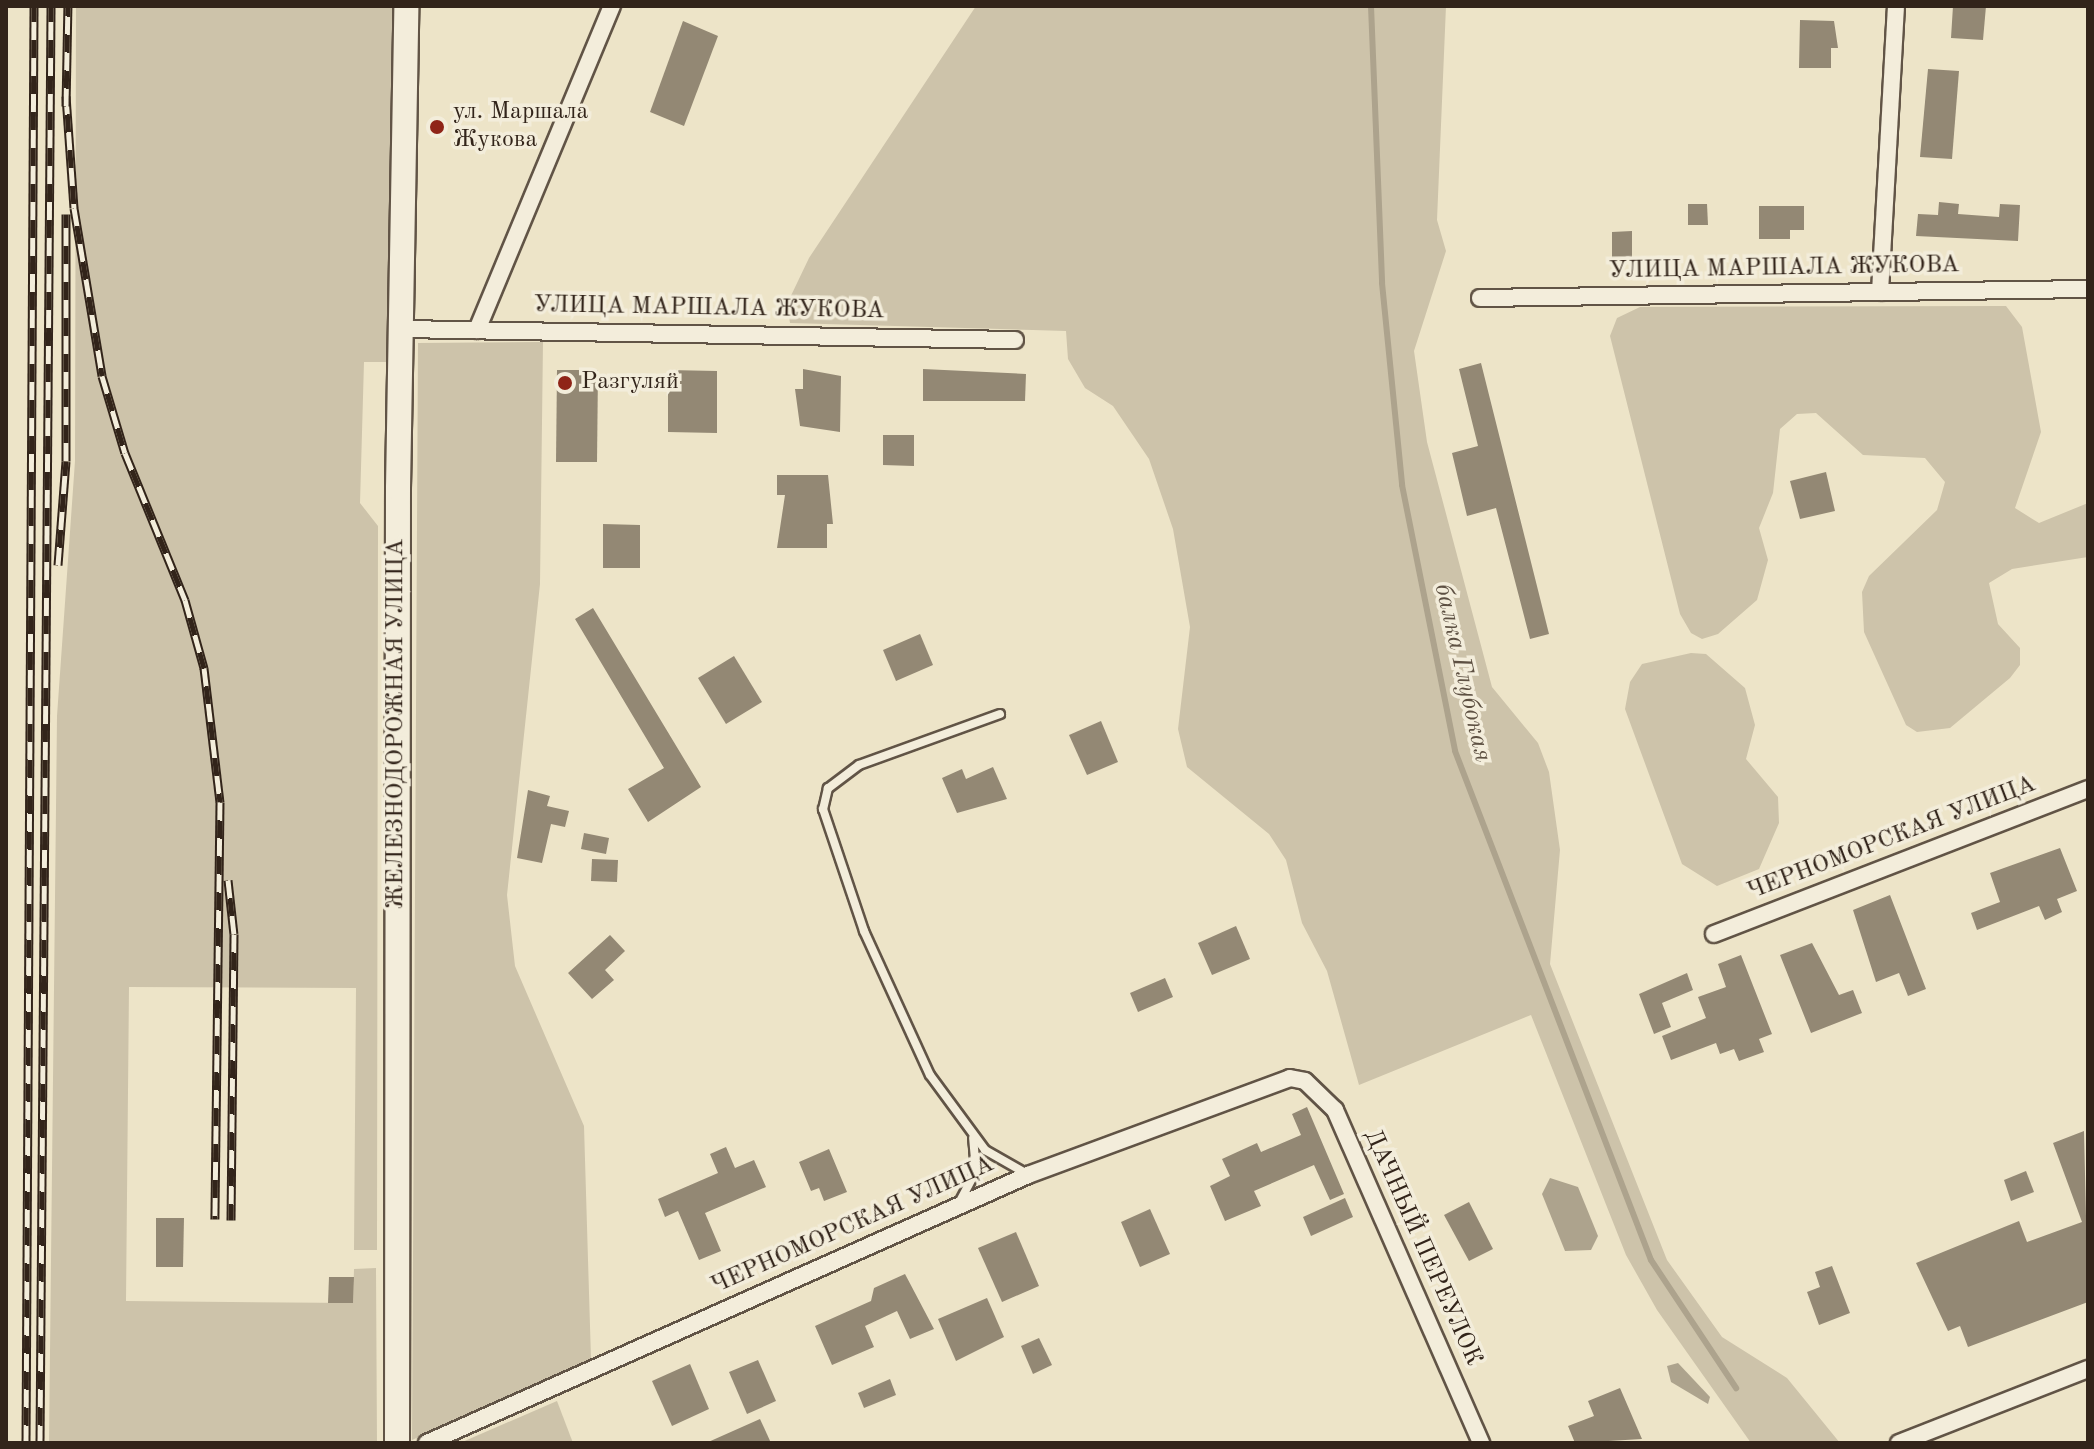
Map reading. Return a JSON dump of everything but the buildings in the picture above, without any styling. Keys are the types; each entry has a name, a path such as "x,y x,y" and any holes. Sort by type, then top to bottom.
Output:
{"main road":[{"name":"ЖЕЛЕЗНОДОРОЖНАЯ УЛИЦА","path":"397,1443 406,6"}],"street":[{"path":"477,330 612,6"},
{"path":"1880,292 1896,6"},
{"name":"УЛИЦА МАРШАЛА ЖУКОВА","path":"1480,298 2088,289"},
{"name":"УЛИЦА МАРШАЛА ЖУКОВА","path":"402,329 1015,340"},
{"name":"ЧЕРНОМОРСКАЯ УЛИЦА","path":"1714,934 2088,789"},
{"name":"ЧЕРНОМОРСКАЯ УЛИЦА","path":"427,1443 1028,1175 1274,1081 1305,1081"},
{"name":"ДАЧНЫЙ ПЕРЕУЛОК","path":"1305,1081 1335,1110 1481,1443"},
{"path":"1899,1443 2088,1369"}],"lane":[{"path":"1000,714 878,755 822,796 854,904 908,1033 972,1133 998,1161 1028,1175"},
{"path":"958,1205 976,1171 972,1133"}],"shaded area":[{"path":"76,6 393,6 387,362 364,362 360,503 378,526 377,1250 354,1250 356,988 129,987 126,1301 353,1303 354,1269 376,1268 377,1443 49,1443 57,716 75,461"},
{"path":"976,6 1446,6 1437,220 1446,251 1414,351 1427,442 1492,687 1538,743 1549,772 1560,850 1550,964 1667,1260 1722,1337 1787,1378 1840,1443 1751,1443 1657,1310 1626,1255 1531,1015 1359,1085 1327,971 1302,923 1286,860 1269,834 1187,767 1178,729 1190,627 1173,529 1149,459 1113,406 1085,388 1068,359 1066,331 790,323 787,304 809,258"},
{"path":"2006,306 2022,327 2041,432 2015,508 2039,523 2088,503 2088,557 2012,569 1989,583 1998,624 2020,648 2020,665 2010,678 1950,728 1917,732 1906,725 1864,632 1862,592 1869,576 1937,510 1945,482 1925,458 1863,455 1816,413 1797,414 1780,429 1773,493 1759,528 1768,560 1757,600 1718,634 1702,639 1691,633 1680,614 1610,336 1617,318 1640,307"},
{"path":"543,342 540,584 507,895 515,966 584,1126 591,1359 412,1440 418,343"},
{"path":"1691,653 1706,654 1745,688 1755,725 1746,759 1778,797 1779,823 1759,869 1717,886 1682,864 1625,709 1630,682 1642,664"},
{"path":"1550,1178 1578,1187 1598,1236 1591,1250 1565,1251 1542,1194"},
{"path":"1678,1363 1710,1397 1708,1404 1671,1382 1667,1366"},
{"path":"557,1401 573,1443 460,1443"}],"waterway":[{"name":"балка Глубокая","path":"1371,6 1382,283 1402,485 1455,751 1651,1260 1736,1388"}],"railway":[{"path":"26,1443 34,6"},
{"path":"40,1443 51,6"},
{"path":"66,106 68,6"},
{"path":"66,96 74,208 102,376 125,453 185,600 204,668 220,802 215,1219"},
{"path":"58,565 66,461 66,214"},
{"path":"228,880 234,934 231,1220"}],"place":[{"name":"ул. Маршала Жукова","path":"437,127"},
{"name":"Разгуляй","path":"565,383"}]}
